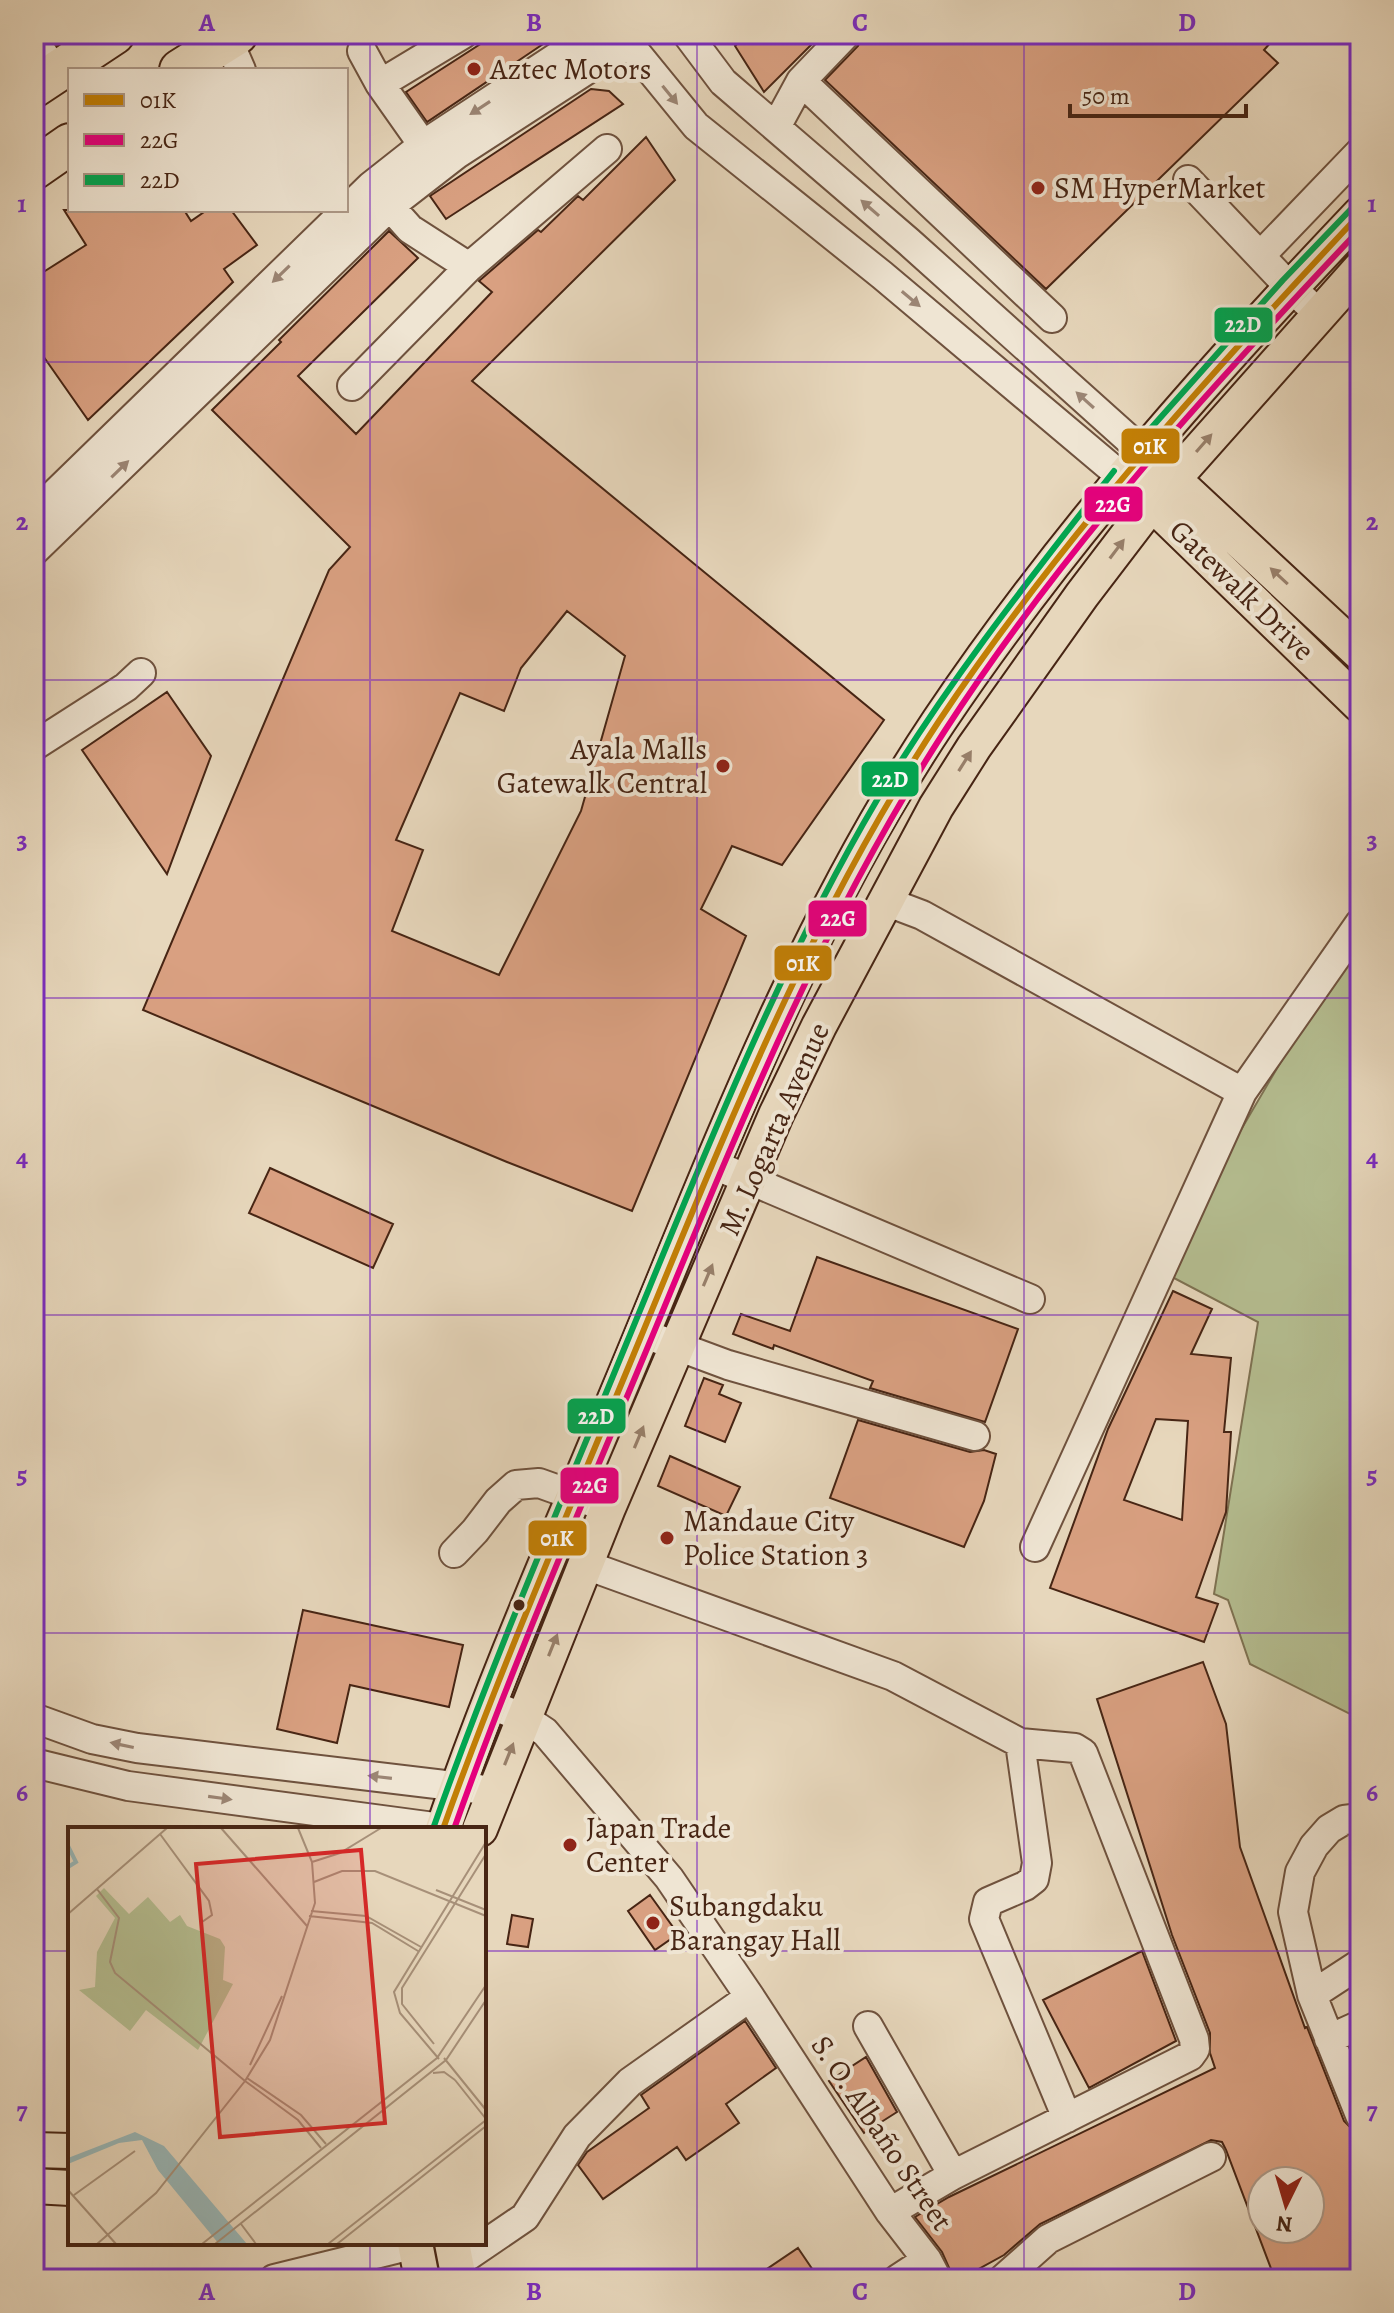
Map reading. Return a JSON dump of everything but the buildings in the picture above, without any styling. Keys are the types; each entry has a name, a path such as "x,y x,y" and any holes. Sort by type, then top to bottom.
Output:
{"highway":[{"path":"45,80 114,34"},
{"path":"185,68 235,48"},
{"path":"34,169 68,145"}],"main road":[{"name":"M. Logarta Avenue","path":"446,1827 489,1704 712,1164 783,1004 859,853 949,707 1049,571 1133,465 1290,287 1360,214"},
{"name":"M. Logarta Avenue","path":"481,1827 608,1508 776,1115 819,1026 936,807 974,747 1082,595 1163,490 1360,269"},
{"name":"Gatewalk Drive","path":"1133,465 1360,653"},
{"name":"Gatewalk Drive","path":"1163,490 1360,705"},
{"path":"900,782 936,807"},
{"path":"34,2150 68,2151"},
{"path":"34,2186 68,2188"},
{"path":"416,2245 422,2279"}],"street":[{"path":"380,84 463,34"},
{"path":"34,551 380,196 423,145 592,34"},
{"path":"687,34 723,82 909,242 1133,465"},
{"path":"776,127 801,81 846,34"},
{"path":"34,514 380,196 457,154 625,38 696,126 882,275 1133,465"},
{"path":"34,40 45,80"},
{"path":"362,51 380,84 423,145"},
{"path":"801,81 1052,318"},
{"path":"352,386 469,267 607,149"},
{"path":"1261,255 1360,152"},
{"path":"1188,180 1318,313"},
{"path":"380,196 410,229 469,267"},
{"path":"882,275 909,242"},
{"path":"34,746 126,687 141,673"},
{"path":"885,901 922,915 1242,1092"},
{"path":"1035,1547 1242,1092 1360,923"},
{"path":"712,1164 1030,1299"},
{"path":"642,1333 728,1365 975,1436"},
{"path":"454,1553 498,1501 516,1485 539,1483 608,1508"},
{"path":"586,1565 893,1676 1020,1743 1075,1748 1083,1753 1194,2039 1195,2049 1190,2056 953,2175 890,2212"},
{"name":"S. O. Albaño Street","path":"489,1704 524,1718 545,1732 669,1878 890,2212 932,2270"},
{"path":"34,1718 92,1739 137,1748 494,1791"},
{"path":"1020,1743 1037,1863 1034,1879 988,1902 984,1919 1067,2118"},
{"path":"34,1763 128,1786 430,1827"},
{"path":"1360,1818 1344,1820 1329,1829 1314,1846 1300,1872 1293,1912 1312,1995 1360,2115"},
{"path":"1312,1995 1358,1965"},
{"path":"486,2242 525,2217 577,2136 630,2082 750,1997"},
{"path":"1329,2039 1360,2025"},
{"path":"868,2026 953,2175"},
{"path":"1003,2279 1048,2239 1211,2157"},
{"path":"274,2279 408,2245"},
{"path":"456,2262 482,2245"},
{"path":"898,2279 932,2270"}],"green space":[{"path":"1360,948 1360,1719 1250,1664 1228,1600 1214,1594 1258,1322 1172,1277 1228,1152 1286,1053"}],"transit line":[{"name":"22D","path":"1136,445 1283,280 1353,207"},
{"name":"01K","path":"444,1827 514,1644 739,1101 812,945 893,794 986,653 1086,522 1193,396 1360,214"},
{"name":"22G","path":"455,1827 548,1585 714,1187 819,955 899,805 990,664 1088,534 1194,409 1360,229"},
{"name":"22D","path":"434,1826 503,1643 684,1204 743,1066 806,931 877,800 931,715 990,632 1114,471"}],"place":[{"name":"Aztec Motors","path":"474,69"},
{"name":"SM HyperMarket","path":"1038,188"},
{"name":"Ayala Malls Gatewalk Central","path":"723,766"},
{"name":"Mandaue City Police Station 3","path":"667,1538"},
{"name":"Japan Trade Center","path":"570,1845"},
{"name":"Subangdaku Barangay Hall","path":"653,1923"}]}
